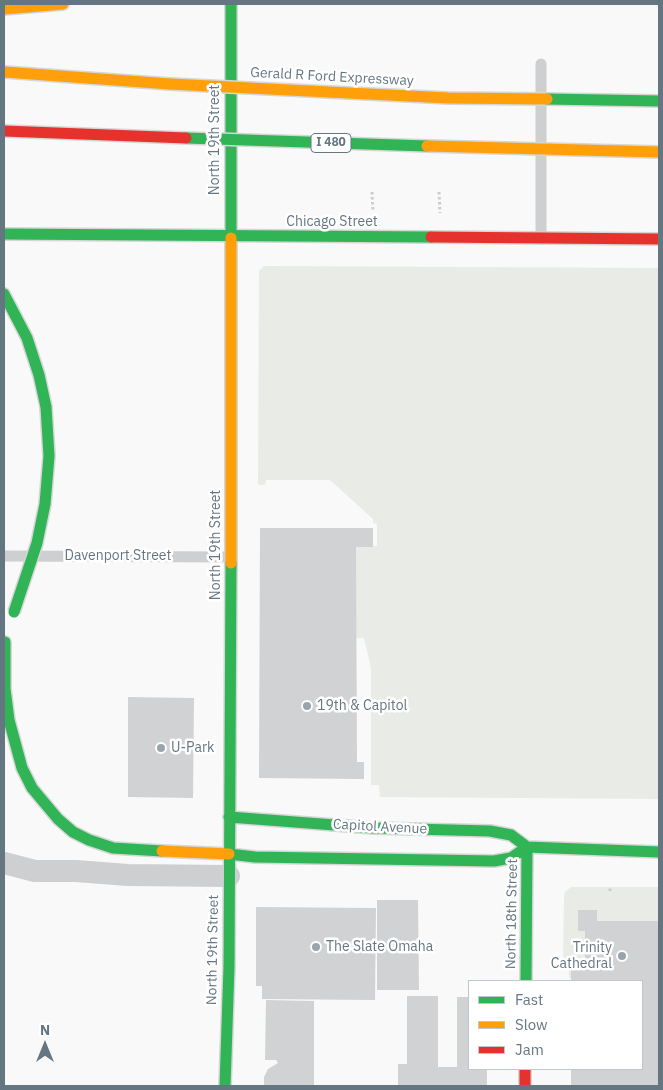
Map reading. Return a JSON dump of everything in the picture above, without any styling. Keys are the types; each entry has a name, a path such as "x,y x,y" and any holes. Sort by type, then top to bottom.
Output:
{"main road":[{"path":"4,9 63,4"},
{"name":"North 19th Street","path":"225,1086 229,967 231,4"},
{"name":"Gerald R Ford Expressway","path":"4,72 371,95 659,101"},
{"name":"I 480","path":"4,131 470,148 659,152"},
{"name":"Chicago Street","path":"4,234 230,237 659,238"},
{"path":"4,294 27,338 39,375 46,406 50,447 47,492 41,526 13,616"},
{"path":"5,640 4,668 7,705 13,740 27,780 58,819 74,832 89,840 113,848 229,865 255,857 494,861 511,858 527,846"},
{"name":"Capitol Avenue","path":"229,817 368,828 490,831 511,835 527,846 659,852"},
{"name":"North 18th Street","path":"526,980 527,846"},
{"path":"525,1070 525,1086"}],"street":[{"path":"4,863 35,871 76,871 128,875 229,865"}],"lane":[{"path":"541,64 541,238"},
{"name":"Davenport Street","path":"4,556 231,557"}],"path":[{"path":"372,192 373,212"},
{"path":"439,192 440,212"}],"shaded area":[{"path":"264,266 659,268 659,799 380,797 379,785 371,785 371,668 364,638 355,638 356,547 377,546 377,524 373,523 373,519 330,480 266,480 265,485 258,485 259,271"},
{"path":"571,887 659,887 659,921 597,921 596,910 578,910 578,931 585,931 585,970 571,970 571,978 569,978 569,968 563,964 564,896 565,892"}],"building":[{"name":"19th & Capitol","path":"260,528 373,528 373,547 356,547 357,762 364,762 364,779 259,778"},
{"name":"U-Park","path":"128,697 194,698 193,798 128,797"},
{"path":"377,900 418,900 419,990 377,990"},
{"name":"The Slate Omaha","path":"256,907 376,908 375,1000 262,999 262,986 256,986"},
{"name":"Trinity Cathedral","path":"578,910 597,910 597,921 659,921 659,1086 571,1086 571,1070 643,1070 643,980 571,980 571,970 585,970 585,931 578,931"},
{"path":"407,996 438,996 438,1067 457,1067 457,997 468,997 468,1070 487,1070 487,1086 398,1086 398,1064 407,1064"},
{"path":"266,1000 314,1001 314,1085 264,1086 264,1077 268,1069 278,1063 276,1060 265,1060"}],"traffic: fast":[{"path":"231,4 231,238"},
{"path":"547,99 659,101"},
{"path":"186,138 427,146"},
{"path":"4,234 431,237"},
{"path":"4,294 27,338 39,375 46,407"},
{"path":"14,612 37,543 45,504 49,456 46,407"},
{"path":"225,1086 229,967 231,563"},
{"path":"5,642 5,689 9,720 22,768 32,788 58,819 73,832 89,840 113,848 162,851"},
{"path":"229,817 374,828 490,831 511,835 527,847 659,852"},
{"path":"229,854 255,857 494,861 511,858 527,847"},
{"path":"526,980 527,847"}],"traffic: slow":[{"path":"4,9 63,4"},
{"path":"4,72 170,84"},
{"path":"170,84 448,98 547,99"},
{"path":"427,146 659,152"},
{"path":"231,238 231,563"},
{"path":"162,851 229,854"}],"traffic: jam":[{"path":"4,131 186,138"},
{"path":"431,237 659,239"},
{"path":"525,1070 525,1086"}],"place":[{"name":"19th & Capitol","path":"307,706"},
{"name":"U-Park","path":"161,748"},
{"name":"The Slate Omaha","path":"316,947"},
{"name":"Trinity Cathedral","path":"622,956"}]}
